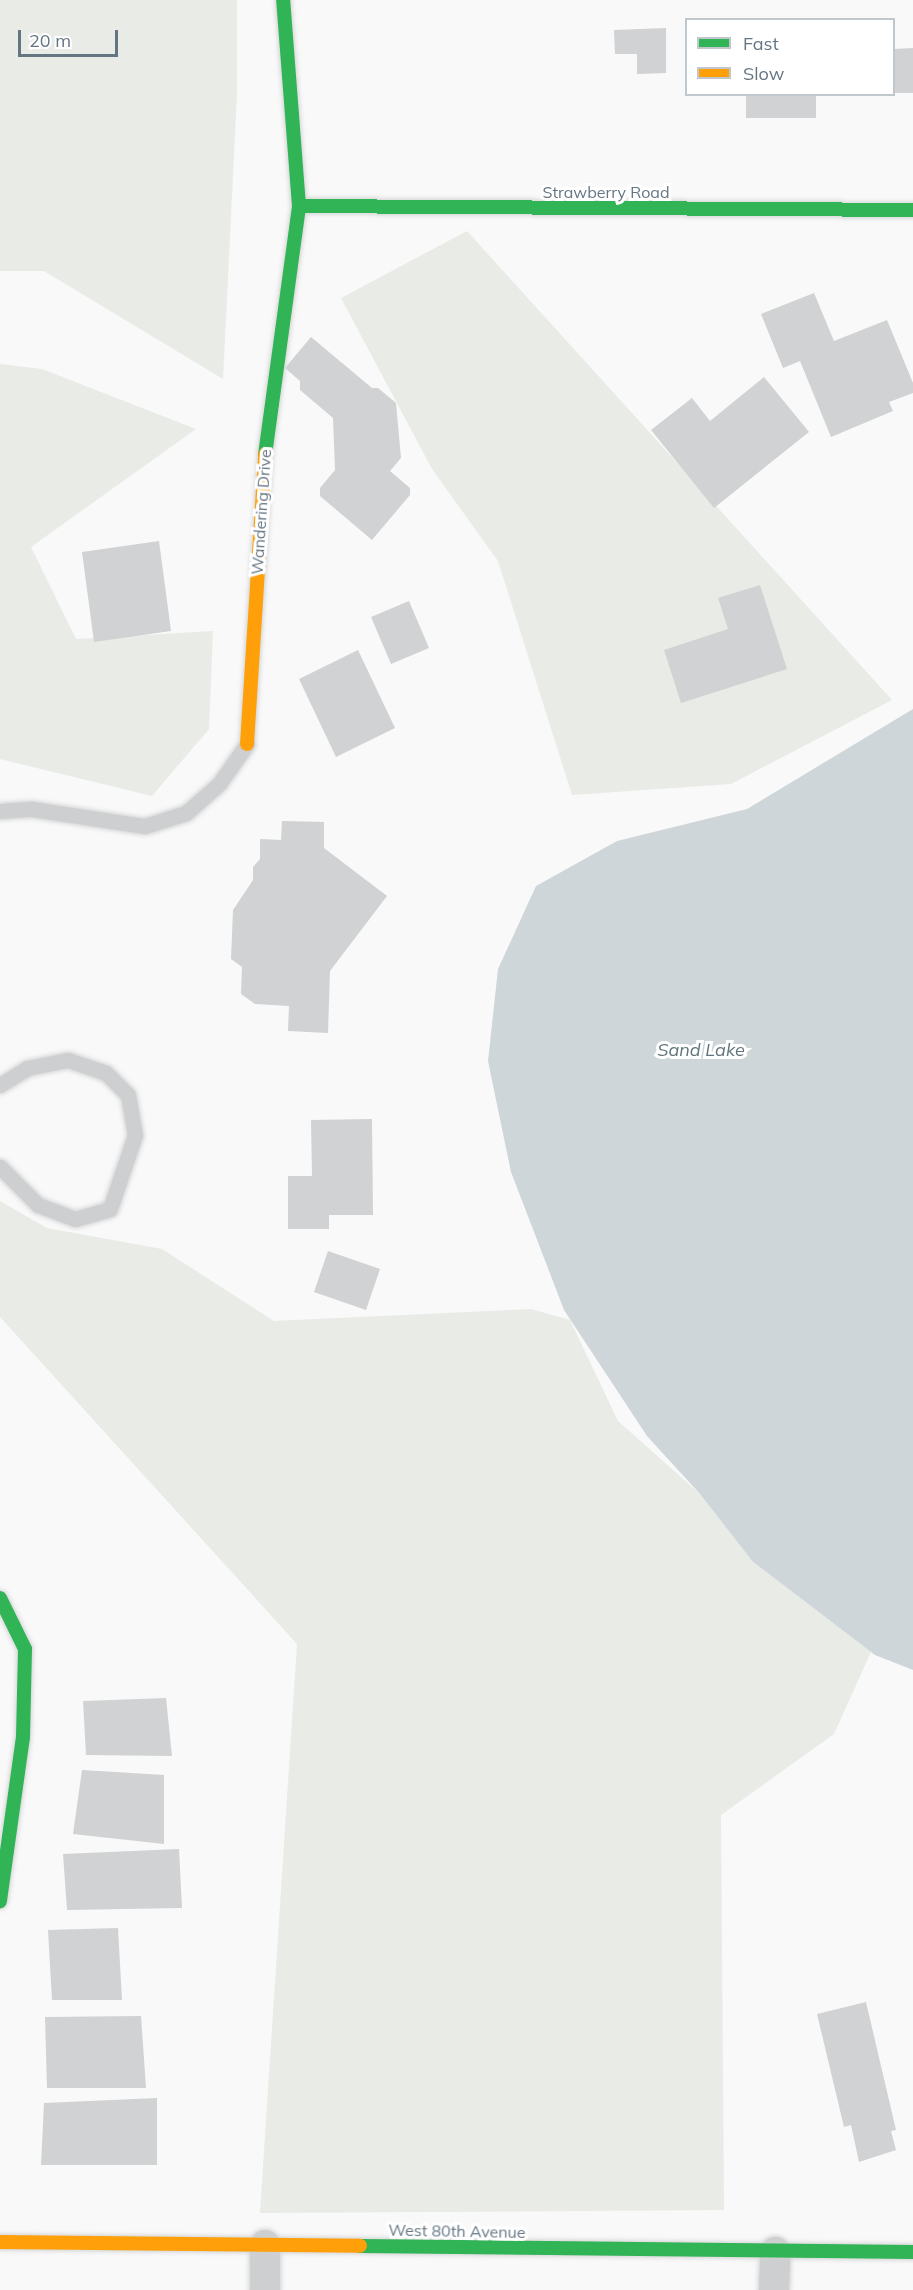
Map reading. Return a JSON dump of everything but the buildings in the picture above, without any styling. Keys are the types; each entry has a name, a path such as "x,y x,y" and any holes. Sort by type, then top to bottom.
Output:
{"street":[{"name":"Wandering Drive","path":"247,744 263,470 299,206 283,0"},
{"name":"Strawberry Road","path":"299,206 913,210"},
{"path":"0,1598 25,1649 23,1737 0,1901"},
{"name":"West 80th Avenue","path":"0,2242 913,2252"},
{"path":"265,2245 265,2290"},
{"path":"774,2290 775,2252"}],"lane":[{"name":"Wandering Drive","path":"0,811 32,809 145,826 186,813 219,784 247,744"},
{"path":"0,1085 27,1068 68,1060 106,1073 128,1095 135,1135 110,1209 75,1219 38,1205 0,1167"}],"shaded area":[{"path":"0,0 237,0 237,94 223,379 44,271 0,271"},
{"path":"467,231 892,700 731,784 572,795 498,561 432,469 341,298"},
{"path":"0,364 42,369 196,429 31,547 76,639 213,631 209,729 152,796 0,759"},
{"path":"0,1201 47,1228 162,1249 274,1321 531,1309 570,1320 618,1421 700,1494 753,1562 871,1652 834,1734 721,1815 724,2210 260,2213 297,1644 0,1317"}],"water":[{"name":"Sand Lake","path":"913,709 913,1670 875,1655 753,1562 700,1494 647,1436 564,1310 511,1172 488,1061 498,969 536,886 617,841 747,809"}],"traffic: fast":[{"path":"265,455 299,206 283,0"},
{"path":"299,206 913,210"},
{"path":"0,1598 25,1649 23,1737 0,1901"},
{"path":"360,2246 913,2252"}],"traffic: slow":[{"path":"247,744 265,455"},
{"path":"0,2242 360,2246"}]}
